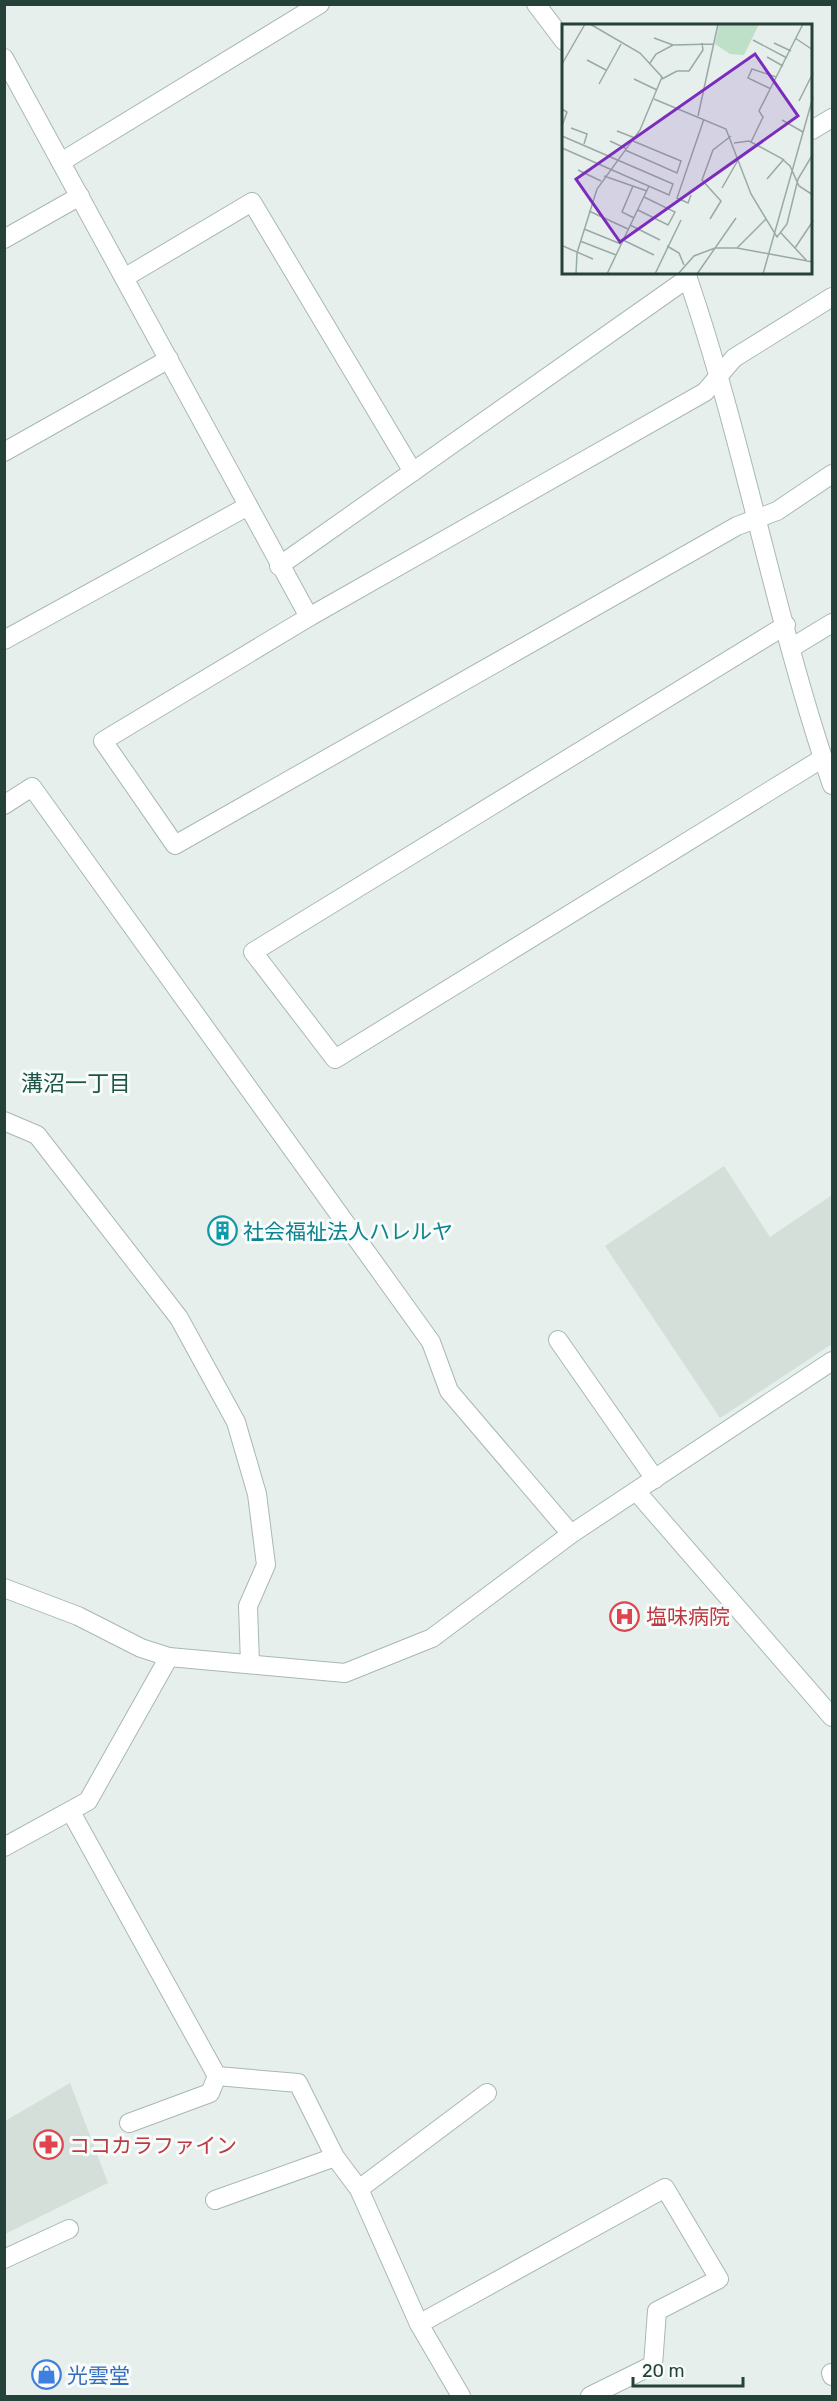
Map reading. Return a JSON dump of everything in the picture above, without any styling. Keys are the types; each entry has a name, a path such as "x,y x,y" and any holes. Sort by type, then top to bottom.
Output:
{"street":[{"path":"62,162 320,4"},
{"path":"536,4 562,38"},
{"path":"4,58 169,359 279,566 309,617"},
{"path":"813,129 832,117"},
{"path":"4,239 80,196"},
{"path":"124,278 252,202 413,472"},
{"path":"279,566 687,276 718,378 791,648 832,784"},
{"path":"832,297 734,358 705,392 309,617 103,741 175,845 737,526 777,511 832,474"},
{"path":"4,452 169,359"},
{"path":"4,640 248,506"},
{"path":"791,648 832,623"},
{"path":"786,625 254,952 335,1059 823,758"},
{"path":"4,805 32,787 431,1342 449,1391 571,1534"},
{"path":"4,1121 37,1135 172,1309 236,1422 257,1494 266,1564 248,1606 250,1664"},
{"path":"558,1340 655,1479"},
{"path":"4,1588 78,1616 141,1648 169,1658 345,1673 432,1638 571,1534 832,1362"},
{"path":"636,1491 832,1717"},
{"path":"4,1848 88,1801 169,1658"},
{"path":"71,1812 217,2076"},
{"path":"129,2122 210,2093 217,2076"},
{"path":"217,2076 298,2083 335,2157 359,2189 419,2324 461,2397"},
{"path":"359,2189 487,2093"},
{"path":"214,2200 335,2157"},
{"path":"419,2324 665,2188 719,2278 657,2311 653,2365 590,2397"},
{"path":"4,2259 69,2229"}],"shaded area":[{"path":"724,1166 770,1237 832,1195 832,1344 720,1418 605,1246"},
{"name":"ココカラファイン","path":"70,2083 108,2183 5,2234 5,2121"}],"place":[{"name":"社会福祉法人ハレルヤ","path":"222,1231"},
{"name":"塩味病院","path":"625,1616"},
{"name":"ココカラファイン","path":"48,2145"},
{"name":"光雲堂","path":"46,2375"}],"district":[{"name":"溝沼一丁目","path":"76,1083"}]}
